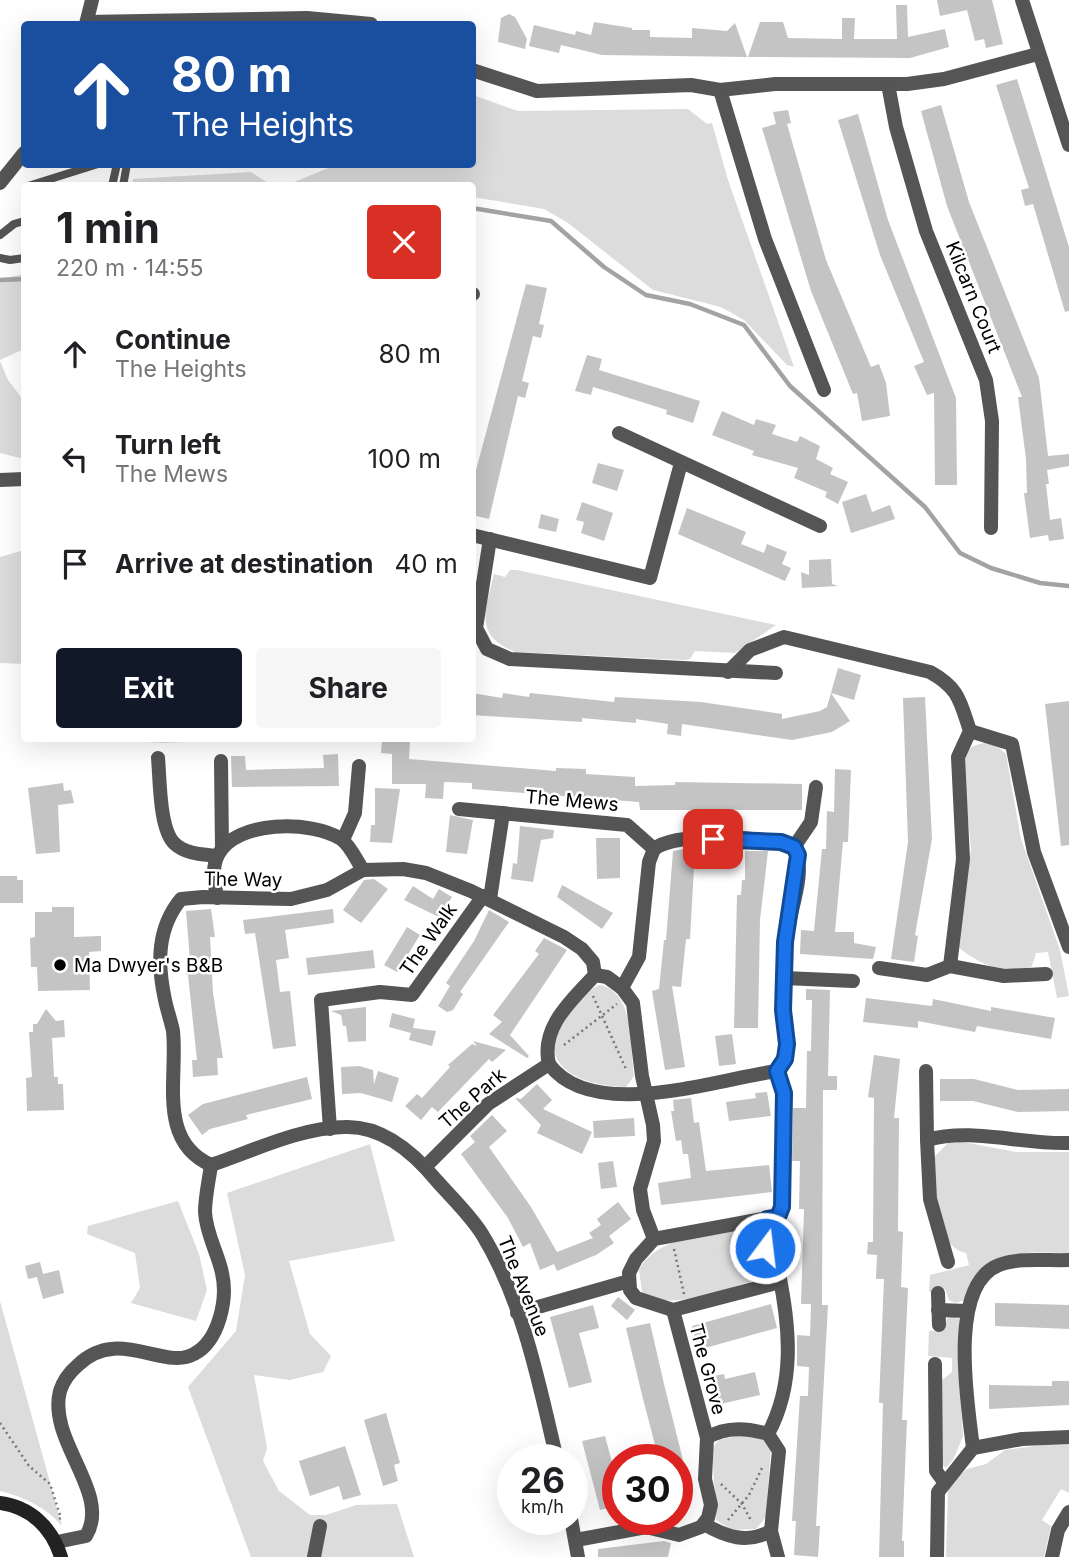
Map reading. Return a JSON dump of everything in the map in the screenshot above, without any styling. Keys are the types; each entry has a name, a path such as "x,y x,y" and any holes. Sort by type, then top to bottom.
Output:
{"street":[{"path":"87,21 92,0"},
{"path":"1022,0 1069,145"},
{"path":"175,21 307,18 338,21"},
{"path":"476,71 537,91 691,85 720,90 775,84 888,84 944,79 1038,54"},
{"name":"Kilcarn Court","path":"888,84 896,127 926,231 986,380 992,421 991,528"},
{"path":"720,90 765,239 824,390"},
{"path":"0,183 21,157"},
{"path":"619,433 820,526"},
{"path":"476,536 650,578 681,463"},
{"path":"0,480 21,479"},
{"path":"490,539 476,628 486,649 510,659 776,673"},
{"path":"728,672 750,650 784,637 930,672 957,692 970,731 958,757 963,859 950,966"},
{"path":"970,731 1012,744 1034,852 1069,947"},
{"path":"158,758 164,822 173,843 190,852 220,852 247,831 297,826 318,828 343,840 363,870"},
{"path":"217,898 214,876 220,852 221,761"},
{"path":"343,840 355,813 359,766"},
{"path":"653,1239 643,1210 640,1189 654,1142 646,1095 633,1003 625,991 607,977 591,979 558,1017 549,1037 548,1061 568,1082 586,1089 646,1095 777,1071 785,1059 787,1044 785,942 799,866 794,847 811,822 816,787"},
{"name":"The Mews","path":"459,809 626,825 654,849"},
{"name":"The Mews","path":"486,897 503,813"},
{"path":"625,991 639,957 649,862 654,849 663,842 690,839 761,840 794,847"},
{"name":"The Way","path":"211,1165 188,1150 175,1123 173,1030 164,998 161,941 167,916 181,899 290,899 327,890 363,870 403,869 426,873 486,897 565,937 582,949 593,962 591,979"},
{"name":"The Walk","path":"330,1129 321,1000 380,992 412,995 486,897"},
{"path":"878,968 927,975 950,966 1004,976 1046,974"},
{"path":"784,978 853,981"},
{"name":"The Park","path":"425,1167 488,1104 548,1061"},
{"path":"777,1071 784,1093 782,1207 778,1217 653,1239 636,1259 629,1281 630,1290 636,1298 679,1308 780,1282"},
{"path":"926,1071 930,1199 948,1262"},
{"name":"The Avenue","path":"211,1165 295,1136 345,1126 380,1133 409,1151 480,1231 500,1268 534,1362 553,1444"},
{"path":"927,1140 951,1133 1041,1144 1069,1143"},
{"path":"57,1542 86,1536 94,1516 92,1500 63,1434 57,1404 61,1388 69,1374 86,1357 111,1348 182,1357 194,1354 214,1333 224,1299 222,1273 208,1235 205,1212 211,1165"},
{"path":"767,1219 765,1248 778,1270 786,1314 785,1394 770,1436 779,1451 771,1531 778,1557"},
{"path":"972,1448 966,1384 967,1311 985,1274 999,1265 1069,1260"},
{"path":"517,1313 629,1281"},
{"path":"938,1293 939,1325"},
{"name":"The Grove","path":"679,1308 707,1438 705,1479 711,1505 710,1527"},
{"path":"938,1310 967,1311"},
{"path":"935,1364 936,1472 944,1482"},
{"name":"The Grove","path":"707,1438 716,1432 732,1429 751,1429 770,1436"},
{"path":"937,1557 938,1492 972,1448 1022,1439 1069,1437"},
{"path":"0,1503 28,1511 44,1525 57,1542 61,1557"},
{"path":"1052,1557 1058,1530 1069,1512"},
{"path":"314,1557 320,1526"},
{"path":"576,1540 646,1527 679,1535 710,1527 729,1537 757,1537 771,1531"},
{"path":"575,1535 578,1557"}],"lane":[{"path":"41,182 85,168"},
{"path":"0,235 21,222"},
{"path":"0,258 10,261 21,259"}],"path":[{"path":"591,979 602,1015 627,1072"},
{"path":"548,1061 602,1015 625,991"},
{"path":"672,1235 679,1308"},
{"path":"0,1423 29,1466 50,1483 61,1518 44,1525"},
{"path":"710,1527 742,1504 758,1479 770,1436"},
{"path":"705,1479 719,1482 742,1504 757,1537"}],"shaded area":[{"path":"476,96 518,111 688,109 707,124 712,123 728,180 794,367 787,365 744,320 721,307 653,290 568,223 544,209 476,198 476,182 294,182 328,168 476,168"},
{"path":"251,172 266,182 132,182 133,179"},
{"path":"21,275 21,350 0,360 0,279"},
{"path":"0,361 8,380 21,397 21,458 0,453"},
{"path":"21,551 21,664 0,663 0,557"},
{"path":"510,570 776,625 735,653 695,651 690,659 684,660 515,652 493,638 486,620 494,574 505,577"},
{"path":"985,743 996,745 1006,754 1021,839 1060,950 1069,996 1057,998 1048,952 1036,953 1032,966 1012,970 982,963 957,946 971,849 962,764 970,749"},
{"path":"599,985 611,989 625,1009 631,1037 634,1076 626,1087 608,1086 576,1076 564,1068 556,1057 554,1044 559,1029 580,1000"},
{"path":"963,1142 1016,1152 1069,1152 1069,1253 1013,1254 992,1261 981,1270 965,1300 955,1303 949,1300 945,1289 929,1292 930,1275 969,1265 966,1253 955,1248 942,1227 936,1197 934,1157 948,1143"},
{"path":"370,1144 395,1241 289,1261 310,1334 331,1356 323,1372 290,1380 254,1375 267,1448 263,1461 279,1491 310,1515 326,1515 356,1505 397,1504 414,1557 251,1557 188,1387 236,1331 245,1275 227,1193"},
{"path":"178,1201 199,1254 207,1290 196,1321 131,1303 140,1288 135,1253 87,1234 88,1226"},
{"path":"752,1228 759,1232 768,1265 766,1278 685,1299 654,1298 642,1292 639,1270 648,1258 660,1249 690,1238"},
{"path":"0,1301 62,1526 49,1513 34,1504 0,1491"},
{"path":"952,1316 960,1319 959,1381 963,1436 954,1458 946,1468 942,1464 942,1380 952,1372 952,1358 928,1356 929,1331 944,1330 947,1319"},
{"path":"737,1436 762,1436 771,1447 766,1517 756,1529 732,1530 716,1520 713,1447 719,1440"},
{"path":"1069,1444 1069,1493 1061,1489 1042,1520 1051,1526 1044,1557 946,1557 948,1489 956,1478 967,1469 986,1464 1005,1450"}],"building":[{"path":"937,0 992,0 1003,44 986,48 984,39 975,41 967,10 940,16"},
{"path":"896,5 907,5 908,37 945,29 949,47 910,58 748,57 760,22 783,22 788,38 842,39 842,18 855,18 854,39 897,39"},
{"path":"509,14 515,17 527,39 525,49 498,42 501,18"},
{"path":"594,22 632,30 650,30 650,37 692,38 692,28 727,31 735,23 747,57 602,55 561,45 559,53 529,46 534,25 575,35 576,31 591,35"},
{"path":"1017,79 1069,247 1069,311 1065,312 1033,204 1025,206 1021,190 1029,188 996,85"},
{"path":"941,105 969,202 1039,378 1048,456 1069,454 1069,466 1047,470 1049,484 1046,484 1050,520 1061,518 1064,539 1049,541 1048,535 1030,538 1024,493 1027,493 1026,459 1018,397 1022,397 947,206 921,111"},
{"path":"788,110 791,123 787,124 826,260 871,367 879,364 886,383 890,416 862,421 857,393 853,394 811,291 762,128 776,124 773,112"},
{"path":"858,114 888,220 956,398 957,485 935,485 934,393 927,395 914,366 924,362 880,255 838,120"},
{"path":"526,284 547,288 539,324 544,325 541,338 533,336 522,381 529,383 525,398 518,396 489,519 476,516 476,470"},
{"path":"587,355 602,359 599,370 700,401 693,423 666,414 667,410 593,387 591,395 575,391"},
{"path":"722,411 754,425 756,419 776,425 772,434 797,442 800,436 820,446 816,459 833,468 830,474 848,482 838,504 825,497 827,492 794,478 798,468 752,455 754,451 712,435"},
{"path":"598,463 624,470 617,491 592,483"},
{"path":"866,494 872,512 890,505 895,519 851,533 842,502"},
{"path":"582,502 613,513 604,541 581,533 584,522 576,520"},
{"path":"687,508 746,532 741,544 764,553 767,544 787,552 782,564 791,568 785,581 678,534"},
{"path":"541,514 559,519 556,532 538,528"},
{"path":"831,559 832,584 838,586 802,588 801,572 809,575 809,560"},
{"path":"838,668 861,675 854,700 831,693 850,721 832,732 792,740 682,724 681,736 667,734 668,724 636,719 636,723 582,718 582,722 476,715 476,694 502,698 503,693 529,697 530,693 614,702 615,697 701,702 782,714 782,719 827,707"},
{"path":"925,697 932,839 915,935 918,936 914,962 891,959 908,842 903,698"},
{"path":"1069,701 1069,845 1061,846 1045,704"},
{"path":"382,742 410,742 409,759 556,771 556,768 586,769 586,774 635,777 635,786 675,785 675,782 802,784 802,810 640,810 639,802 472,789 472,783 444,782 443,799 425,798 426,784 392,784 392,754 381,753"},
{"path":"338,754 339,786 232,787 231,756 245,756 246,770 324,768 323,755"},
{"path":"835,769 851,770 848,842 843,842 835,932 854,932 854,943 876,947 873,959 800,954 801,930 814,931 822,849 826,849 827,811 834,812"},
{"path":"63,783 64,791 71,790 74,803 58,805 60,852 36,854 28,788"},
{"path":"375,788 400,789 392,843 370,842 371,825 375,825"},
{"path":"450,815 473,820 467,854 446,852"},
{"path":"520,826 554,830 553,838 541,840 533,882 511,879 513,863 517,864"},
{"path":"596,838 620,838 620,878 597,879"},
{"path":"695,849 690,939 686,939 681,987 672,986 685,1067 665,1070 652,991 659,989 673,851"},
{"path":"745,851 768,851 760,920 758,1028 734,1028 737,895 741,895 742,880 745,880"},
{"path":"0,876 17,876 17,880 23,880 23,903 0,903"},
{"path":"374,879 388,889 361,923 343,910 364,880"},
{"path":"562,885 613,913 602,929 557,897"},
{"path":"413,886 433,899 439,889 452,897 439,917 404,900"},
{"name":"Ma Dwyer's B&B","path":"52,907 74,907 74,937 101,936 101,951 89,952 90,990 38,991 37,967 31,967 30,938 35,937 35,912 52,912"},
{"path":"211,909 215,937 210,937 213,993 223,1058 217,1058 218,1075 193,1077 192,1060 197,1060 186,975 185,961 190,960 186,911"},
{"path":"333,909 334,923 285,930 289,958 276,960 280,992 290,991 296,1046 273,1049 255,933 245,934 243,920"},
{"path":"489,910 509,922 460,992 463,994 453,1010 447,1012 438,1006 450,986 446,983 474,941"},
{"path":"407,927 420,935 397,972 384,965"},
{"path":"544,938 567,950 510,1035 529,1056 527,1058 489,1034 502,1022 493,1015 539,954 535,951"},
{"path":"373,950 375,968 308,975 306,958"},
{"path":"806,989 830,990 828,1076 837,1076 837,1090 823,1090 822,1305 828,1305 816,1526 820,1526 818,1557 794,1555 796,1521 792,1521 800,1396 808,1396 809,1367 797,1366 797,1335 810,1336 811,1304 801,1304 804,1209 799,1209 800,1161 792,1161 793,1108 806,1108 807,1051 811,1051 812,1000 806,1000"},
{"path":"866,998 932,1006 933,999 991,1011 991,1007 1055,1018 1051,1039 977,1026 975,1032 918,1021 918,1028 863,1022"},
{"path":"366,1007 366,1041 348,1042 341,1015 331,1011"},
{"path":"46,1009 56,1021 64,1020 65,1037 52,1038 54,1077 58,1077 58,1084 63,1084 64,1110 27,1111 26,1078 32,1077 29,1032 33,1032 33,1024 37,1024"},
{"path":"392,1013 415,1019 413,1028 436,1031 432,1046 409,1040 411,1033 389,1027"},
{"path":"732,1034 736,1064 719,1066 715,1036"},
{"path":"473,1041 506,1050 492,1062 489,1059 438,1112 432,1107 421,1120 405,1106 417,1094 422,1098 450,1067 448,1065 472,1044 477,1046"},
{"path":"874,1055 900,1059 894,1118 899,1118 898,1231 903,1232 901,1287 908,1288 902,1420 907,1420 902,1541 904,1557 879,1557 883,1403 879,1403 884,1279 876,1279 877,1255 867,1254 868,1242 873,1242 874,1098 868,1097"},
{"path":"359,1066 373,1070 374,1084 378,1071 399,1078 392,1102 361,1093 342,1094 341,1067"},
{"path":"307,1077 312,1099 246,1115 248,1119 210,1129 202,1135 188,1115 203,1104"},
{"path":"940,1079 974,1079 1018,1090 1069,1089 1069,1111 1018,1112 973,1101 940,1101"},
{"path":"537,1084 552,1100 543,1109 592,1132 582,1154 537,1133 541,1125 515,1098 521,1099"},
{"path":"767,1092 771,1116 729,1121 726,1102 756,1098 755,1093"},
{"path":"691,1098 694,1123 699,1122 706,1171 769,1165 772,1192 661,1205 658,1183 691,1178 688,1154 683,1154 681,1140 676,1141 671,1111 674,1111 673,1100"},
{"path":"492,1115 507,1131 489,1147 531,1207 557,1252 593,1238 589,1233 601,1225 597,1219 618,1202 631,1219 609,1236 614,1243 596,1255 557,1271 554,1264 540,1270 530,1243 523,1247 508,1218 461,1154 475,1142 470,1136"},
{"path":"634,1118 635,1136 594,1138 593,1121"},
{"path":"613,1161 617,1187 601,1189 598,1163"},
{"path":"40,1262 43,1274 59,1270 64,1293 43,1299 37,1277 28,1279 25,1266"},
{"path":"618,1297 635,1310 627,1320 611,1306"},
{"path":"995,1303 1069,1305 1069,1329 995,1326"},
{"path":"771,1304 777,1328 698,1350 692,1326"},
{"path":"593,1305 599,1328 579,1333 592,1382 569,1388 550,1317"},
{"path":"650,1323 679,1444 655,1444 626,1328"},
{"path":"755,1372 760,1395 716,1405 709,1377 724,1374 725,1379"},
{"path":"1052,1381 1069,1381 1069,1405 989,1409 989,1385 1052,1386"},
{"path":"386,1413 400,1463 394,1465 398,1481 383,1486 364,1420"},
{"path":"605,1436 607,1444 602,1444 602,1510 588,1464 588,1444 583,1444 582,1441"},
{"path":"345,1446 361,1495 343,1500 339,1486 310,1496 299,1461"},
{"path":"664,1541 671,1543 668,1557 598,1557 598,1549"}],"waterway":[{"path":"476,209 551,221 604,267 646,295 690,304 744,325 790,386 925,507 960,553 991,568 1040,583 1069,586"},
{"path":"0,280 21,279"}],"place":[{"name":"Ma Dwyer's B&B","path":"60,965"}],"route":[{"path":"713,839 781,842 794,847 798,855 799,866 785,942 783,1010 787,1044 785,1059 777,1071 784,1093 782,1207 778,1217 767,1219 765,1248"}]}
